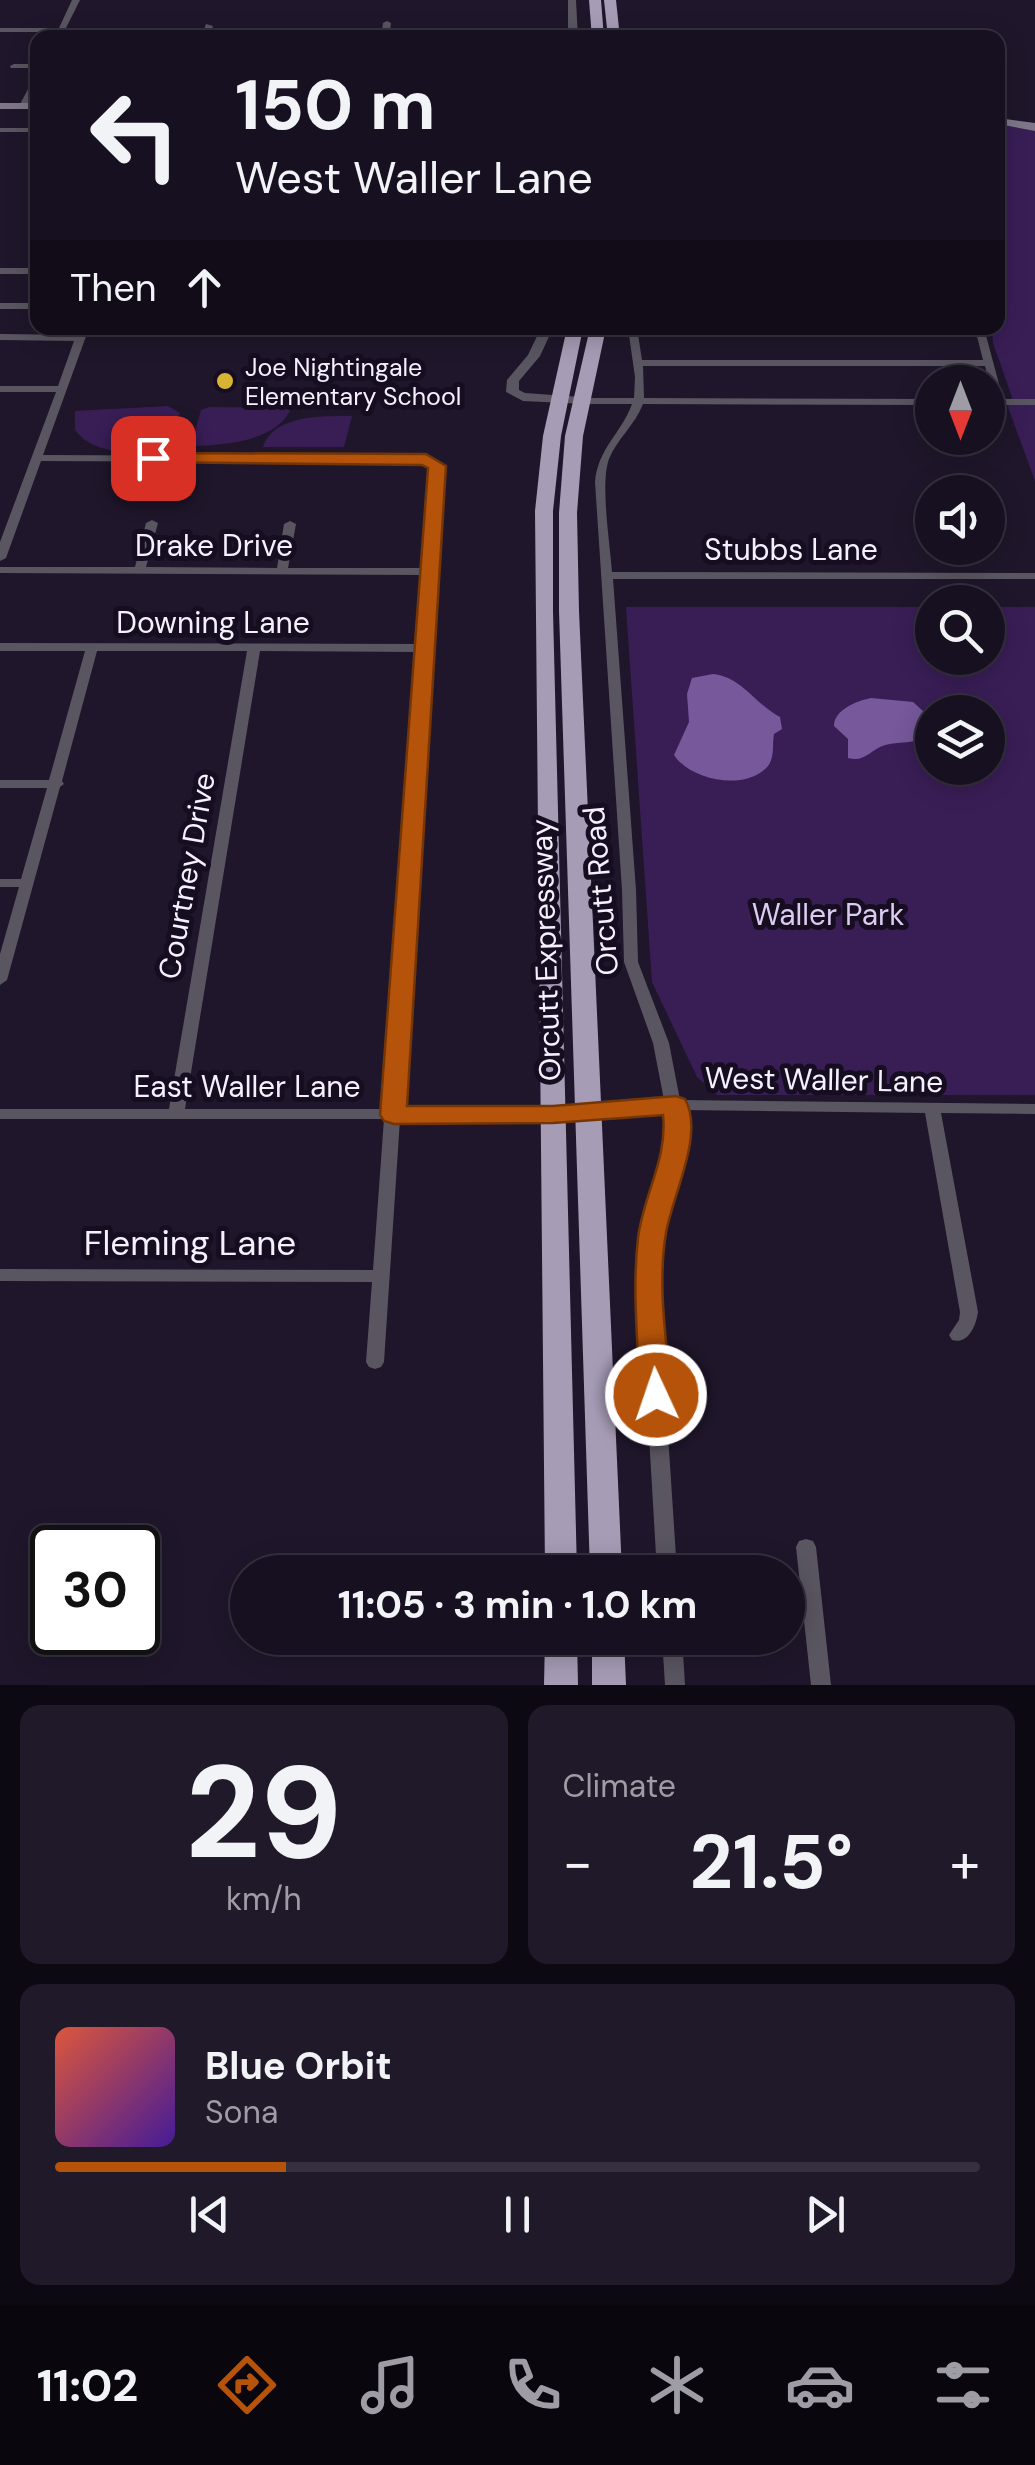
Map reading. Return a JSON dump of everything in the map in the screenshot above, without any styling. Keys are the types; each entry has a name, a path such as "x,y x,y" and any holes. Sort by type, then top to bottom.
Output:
{"highway":[{"path":"595,0 597,30"},
{"path":"610,0 613,30"},
{"name":"Orcutt Expressway","path":"575,335 570,401 574,436 568,512 568,612 605,1555"},
{"name":"Orcutt Expressway","path":"561,1555 542,612 544,511 570,401 595,335"},
{"path":"560,1685 561,1655"},
{"path":"608,1655 609,1685"}],"main road":[{"path":"0,106 30,106"},
{"path":"1005,119 1035,124"}],"street":[{"path":"61,30 76,0"},
{"path":"572,0 574,30"},
{"path":"386,30 387,23"},
{"path":"208,30 209,26"},
{"path":"0,30 30,32"},
{"path":"14,66 30,66"},
{"path":"0,130 30,132"},
{"path":"0,271 30,272"},
{"path":"0,306 30,306"},
{"path":"0,337 33,335"},
{"path":"0,558 81,335"},
{"path":"546,335 511,386 515,394 570,401 915,402"},
{"path":"633,335 639,402"},
{"path":"637,362 986,363 981,335"},
{"path":"0,389 62,389"},
{"name":"Orcutt Road","path":"639,402 600,464 631,962 661,1043 678,1128 668,1181 652,1233 649,1282 666,1555"},
{"path":"1005,402 1035,402"},
{"path":"36,458 435,462 394,1115 374,1362"},
{"path":"140,570 152,522"},
{"path":"282,571 290,524"},
{"name":"Drake Drive","path":"0,570 428,572"},
{"name":"Stubbs Lane","path":"607,575 1035,576"},
{"name":"Downing Lane","path":"0,647 425,648"},
{"path":"0,980 92,648"},
{"name":"Courtney Drive","path":"176,1114 254,648"},
{"path":"0,784 57,784"},
{"path":"0,883 28,884"},
{"name":"West Waller Lane","path":"553,1114 676,1105 1035,1109"},
{"path":"932,1109 969,1312 968,1322 958,1335"},
{"name":"East Waller Lane","path":"0,1114 553,1114"},
{"name":"Fleming Lane","path":"0,1275 380,1276"},
{"path":"806,1547 821,1685"},
{"path":"673,1655 675,1685"}],"green space":[{"path":"1005,125 1035,131 1035,481 1008,407 1012,397 1005,365 1001,365 992,335 1005,335"},
{"path":"168,406 180,413 160,452 103,448 75,430 75,411"},
{"path":"291,408 284,419 262,435 233,443 191,446 201,410"},
{"path":"352,416 344,447 263,447 269,436 289,423 314,417"},
{"name":"Waller Park","path":"626,607 915,607 915,675 1005,675 1005,607 1035,607 1035,1095 717,1095 697,1077 652,982"}],"shaded area":[{"path":"713,674 740,685 780,717 782,729 774,734 768,766 746,779 705,776 692,771 674,755 689,722 687,694 692,678"},
{"path":"871,698 913,702 915,741 885,745 858,759 848,758 848,739 834,726 835,720 859,701"}],"place":[{"name":"Joe Nightingale Elementary School","path":"225,381"}],"route":[{"path":"153,458 435,462 394,1115 553,1114 676,1105 678,1128 668,1181 652,1233 649,1282 656,1395"}]}
